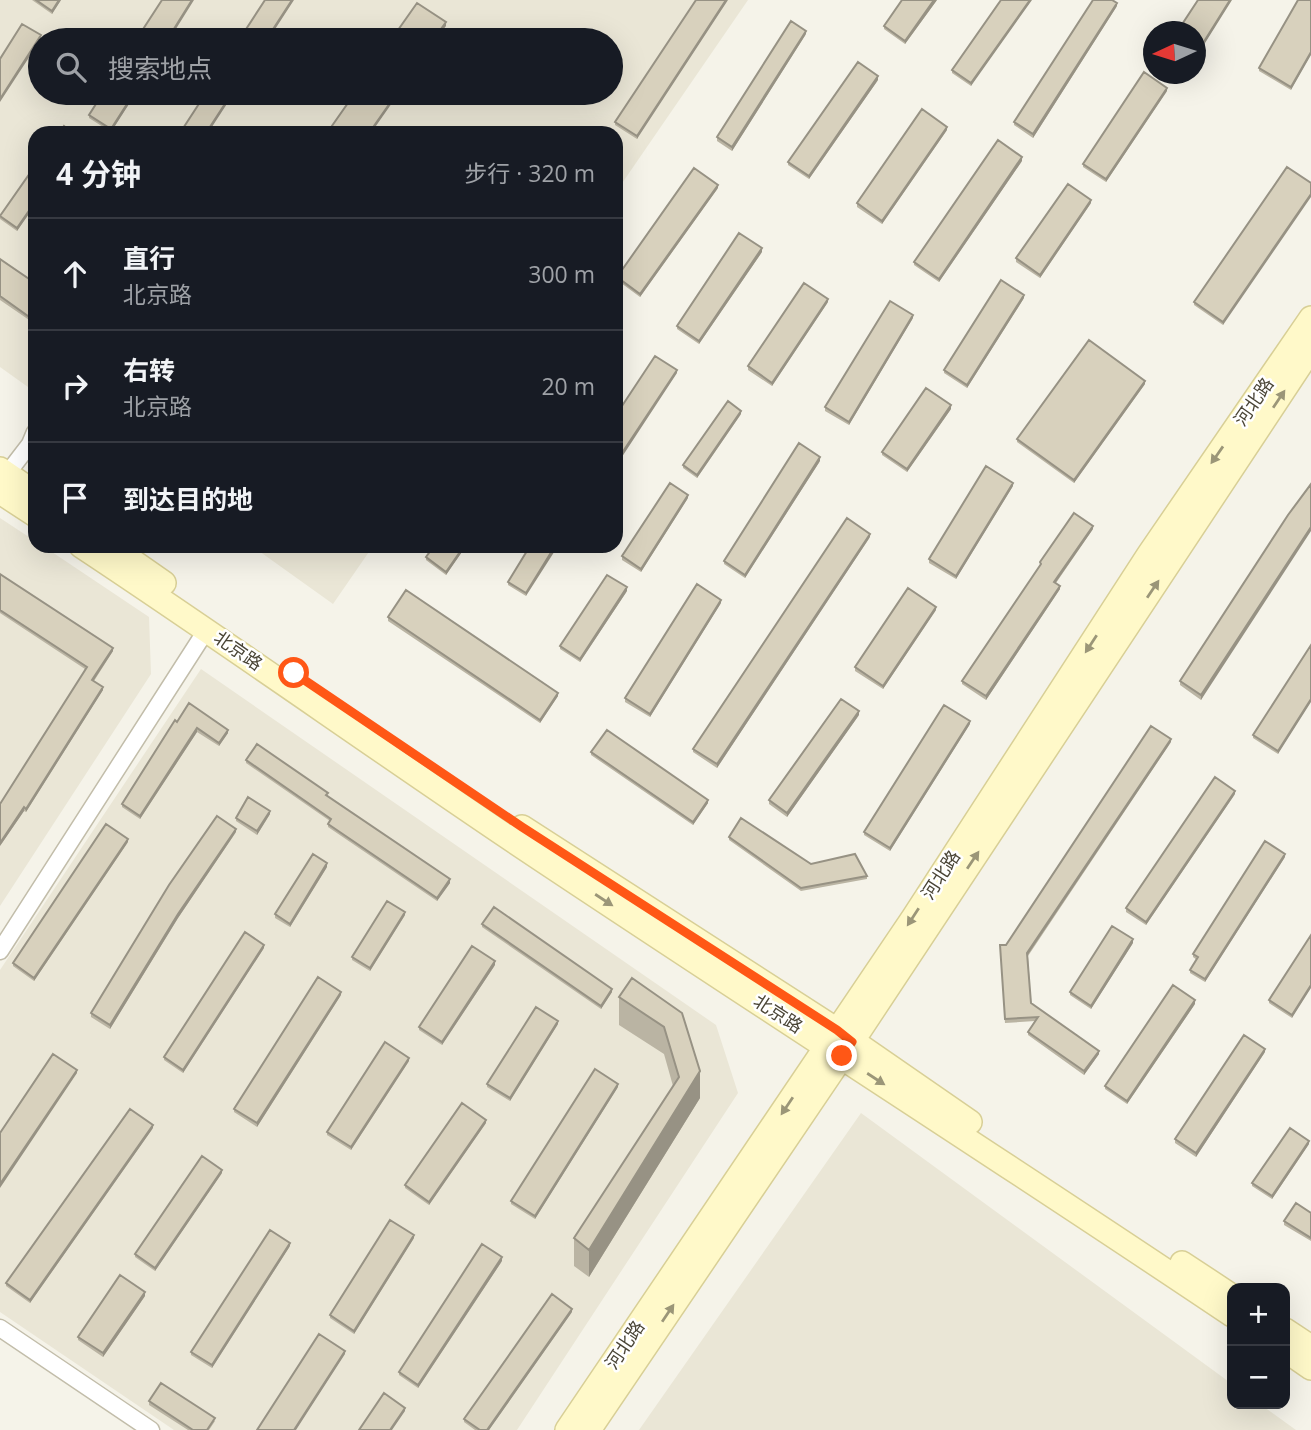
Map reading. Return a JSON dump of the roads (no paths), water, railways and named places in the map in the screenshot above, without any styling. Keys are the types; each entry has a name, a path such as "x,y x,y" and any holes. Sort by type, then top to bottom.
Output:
{"street":[{"name":"河北路","path":"589,1430 840,1044 1303,357 1311,318"},
{"path":"2,478 28,446"},
{"path":"2,478 28,490"},
{"path":"2,478 28,507"},
{"name":"北京路","path":"92,553 207,629 513,840 840,1044 1227,1293"},
{"name":"北京路","path":"121,553 1227,1312"},
{"path":"0,951 207,629"},
{"name":"河北路","path":"567,1430 840,1044"},
{"path":"0,1328 151,1430"},
{"path":"1290,1333 1311,1347"},
{"path":"1290,1353 1311,1368"}]}
